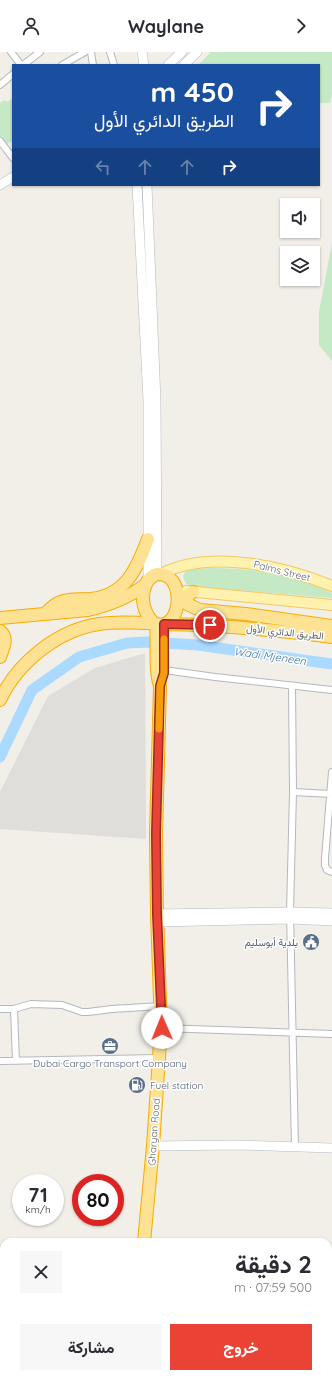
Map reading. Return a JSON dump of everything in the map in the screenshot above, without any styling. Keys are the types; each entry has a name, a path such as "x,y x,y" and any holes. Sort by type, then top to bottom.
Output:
{"highway":[{"path":"45,614 58,602 100,597 119,588 134,572 141,560 148,539"},
{"path":"153,578 144,597 144,608 148,616 160,627 171,620 176,612 178,603 177,592"},
{"path":"0,618 88,610 105,606 129,596 153,578 170,578 177,592 187,604 195,609 246,614 332,626"},
{"path":"187,604 186,601 188,595 193,592"},
{"name":"الطريق الدائري الأول","path":"0,700 10,683 23,667 47,646 65,635 81,628 98,624 118,622 160,627 210,625 332,637"},
{"name":"Gharyan Road","path":"144,1238 162,1028 156,834 160,686 164,670 161,655 160,627"},
{"path":"0,631 4,634 6,639 0,657"},
{"name":"Gharyan Road","path":"160,686 156,674 161,655"}],"main road":[{"path":"169,64 182,52"},
{"path":"185,64 197,52"},
{"path":"0,185 12,178"},
{"path":"0,190 12,184"},
{"path":"137,186 147,371 148,539 153,578"},
{"path":"147,186 156,415 153,578"},
{"name":"Palms Street","path":"153,578 173,568 191,563 239,562 264,565 289,571 332,586"},
{"path":"177,592 193,592 332,605"},
{"path":"158,918 291,916 332,913"},
{"path":"291,916 332,921"},
{"path":"153,1146 332,1148"}],"street":[{"path":"11,52 21,64"},
{"path":"23,64 40,52"},
{"path":"64,64 85,52"},
{"path":"91,52 93,64"},
{"path":"110,52 114,64"},
{"path":"0,85 12,75"},
{"path":"0,141 12,157"},
{"path":"164,670 332,690"},
{"path":"292,686 293,792 291,916 295,1147"},
{"path":"332,772 325,865 327,870 332,872"},
{"path":"293,792 331,794"},
{"path":"0,1009 14,1009 31,1004 62,1005 82,1012 161,1006"},
{"path":"14,1009 16,1061"},
{"path":"162,1028 332,1034"},
{"path":"0,1061 159,1058"}],"shaded area":[{"path":"145,653 146,839 0,829 0,792 48,696 95,668"}],"green space":[{"path":"211,52 332,52 332,93 330,103 320,103 320,64 199,64"},
{"path":"12,99 12,142 5,145 0,137 0,103 5,100 7,102"},
{"path":"332,243 332,361 319,345 319,312"},
{"path":"210,568 242,569 272,573 317,586 332,593 332,598 188,586 184,580 185,572 189,570"}],"waterway":[{"name":"Wadi Mjeneen","path":"0,757 32,690 79,657 127,643 148,642 198,645 332,664"}],"slow traffic":[{"path":"159,729 160,686 164,673 164,639"}],"place":[{"name":"بلدية أبوسليم","path":"311,942"},
{"name":"Dubai Cargo Transport Company","path":"110,1046"},
{"name":"Fuel station","path":"137,1085"}],"route":[{"path":"162,1028 157,914 156,834 160,686 164,673 164,624 210,625"}]}
